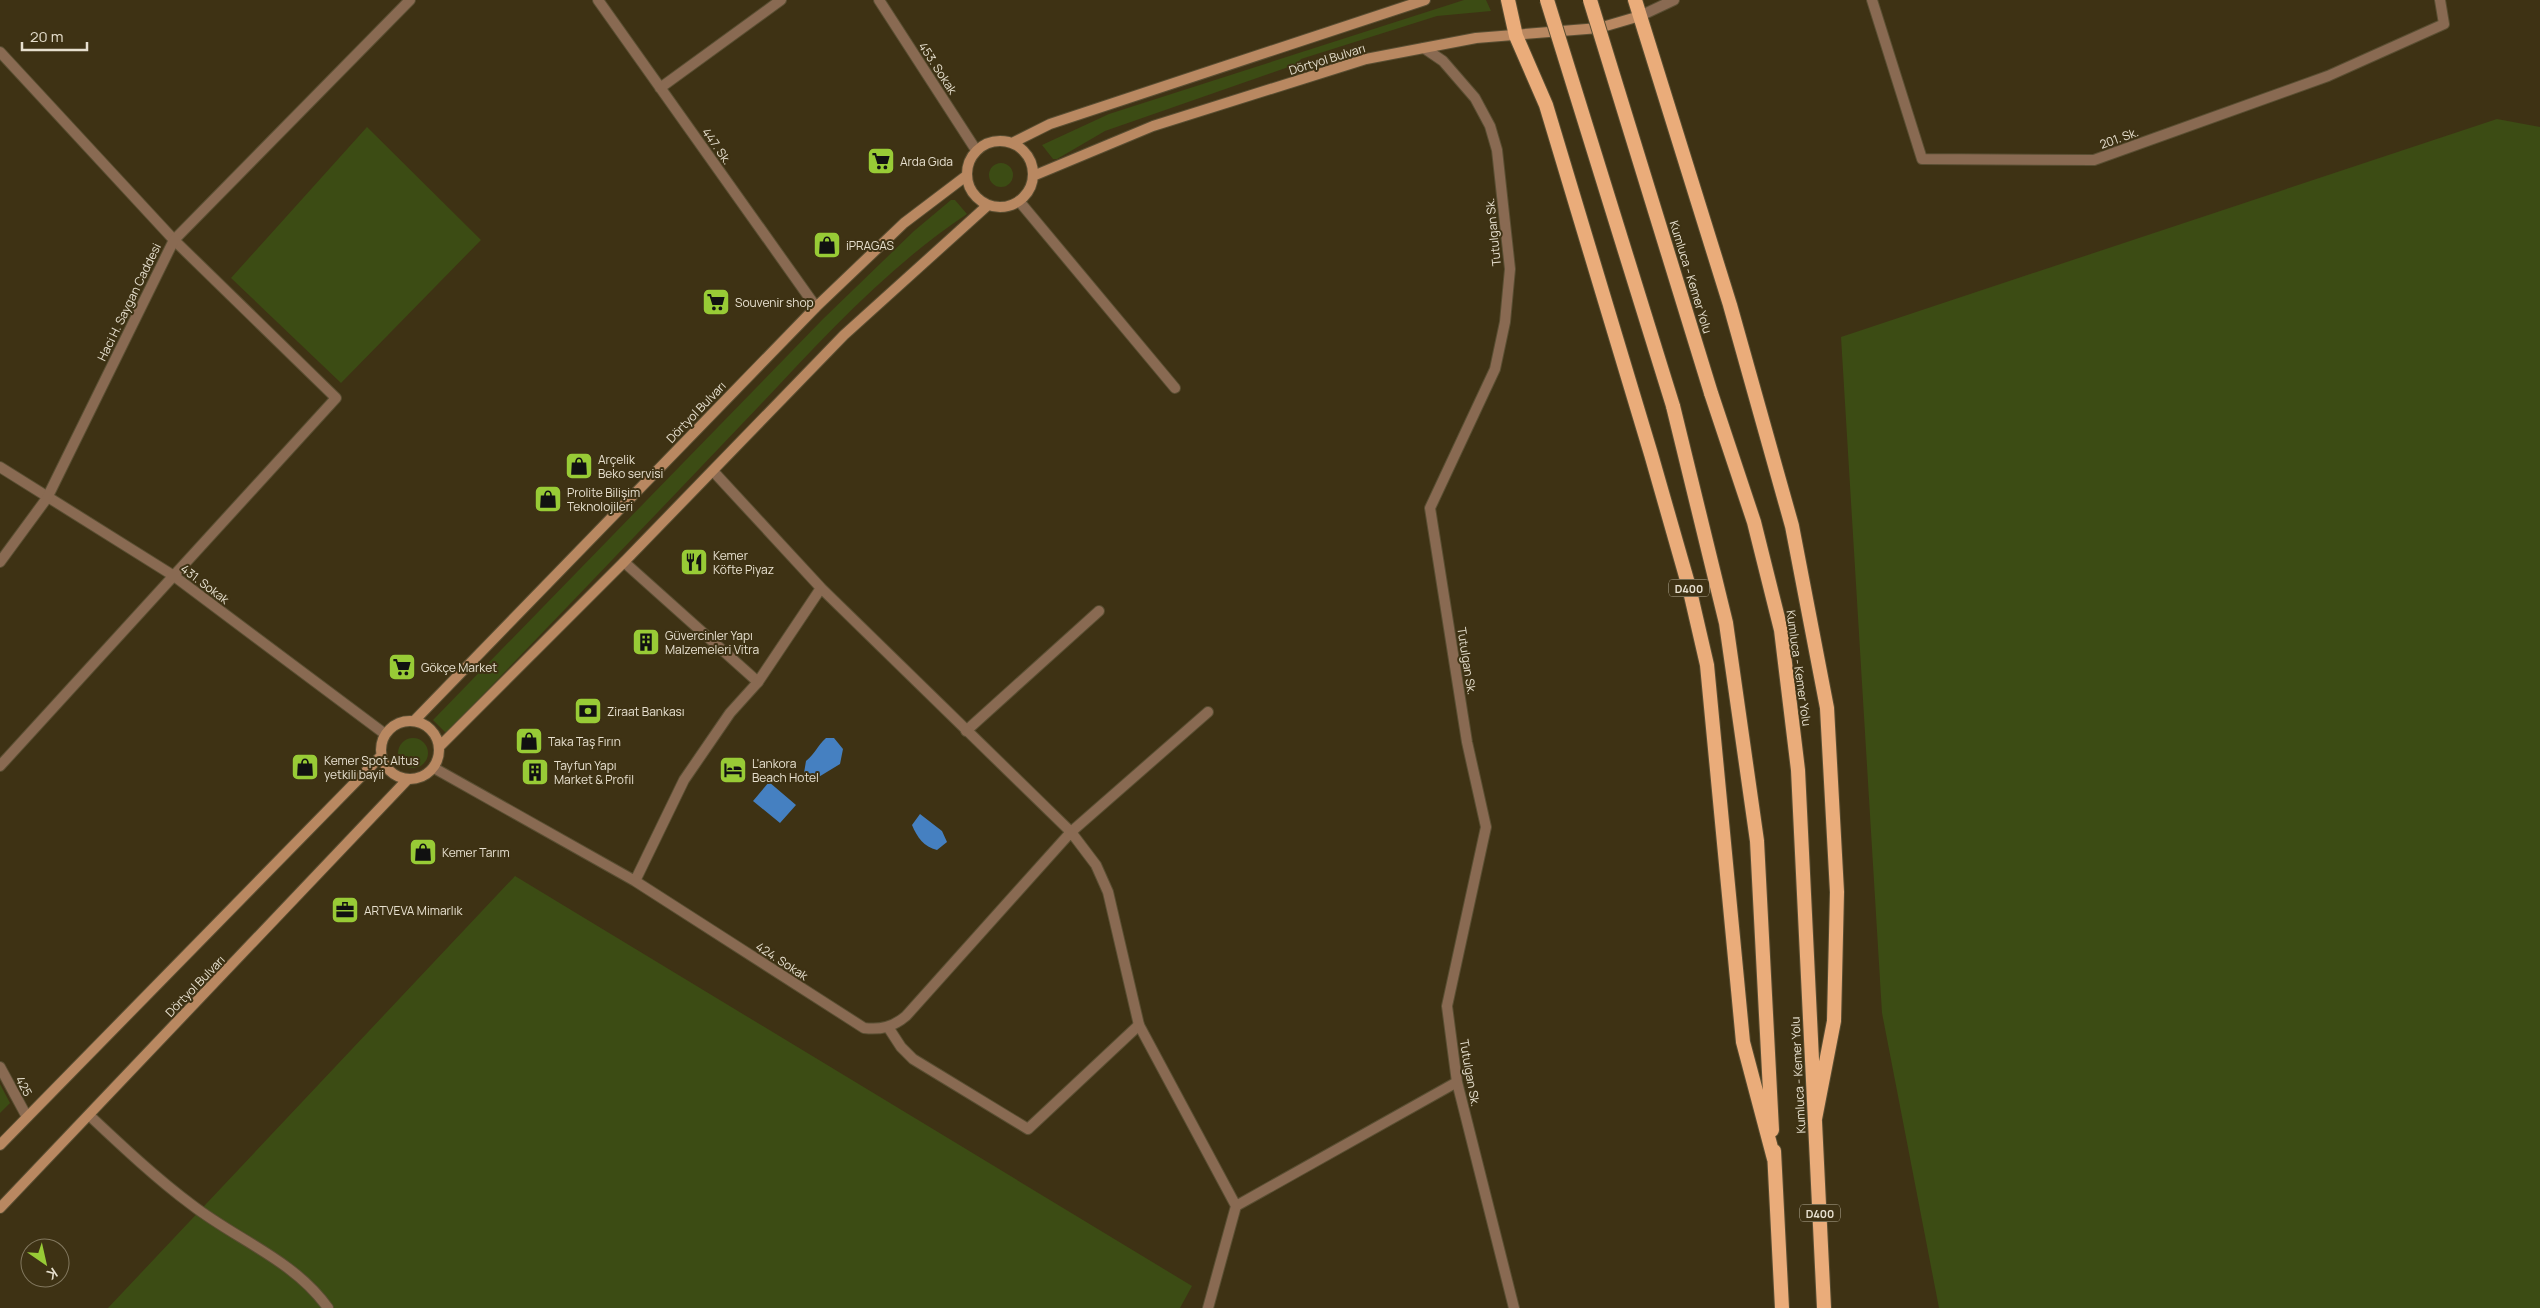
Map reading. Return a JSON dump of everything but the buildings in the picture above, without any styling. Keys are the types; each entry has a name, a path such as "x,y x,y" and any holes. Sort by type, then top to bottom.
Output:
{"highway":[{"name":"D400","path":"1508,0 1516,36 1546,105 1689,587 1707,665 1743,1042 1774,1159"},
{"name":"D400","path":"1547,0 1673,406 1726,623 1755,832 1782,1308"},
{"name":"Kumluca - Kemer Yolu","path":"1590,0 1711,393 1754,522 1781,630 1798,770 1824,1308"},
{"path":"1635,0 1730,305 1790,517 1815,637 1827,708 1837,892 1834,1021 1815,1118"}],"main road":[{"name":"Dörtyol Bulvarı","path":"1012,143 1050,124 1398,4 1425,0"},
{"name":"Dörtyol Bulvarı","path":"1033,176 1153,126 1366,59 1476,38 1599,28 1640,16"},
{"path":"993,141 1012,143 1028,156 1033,176 1029,190 1019,201 1004,207 988,206 973,194 966,176 968,162 976,150 993,141"},
{"name":"Dörtyol Bulvarı","path":"414,721 816,307 904,223 966,176"},
{"path":"381,756 390,772 407,780 422,778 434,768 440,746 624,562 844,335 988,206"},
{"path":"0,1144 381,756 385,734 398,723 414,721 431,729 440,746"},
{"name":"Dörtyol Bulvarı","path":"0,1208 407,780"}],"street":[{"name":"Haci H. Saygan Caddesi","path":"0,562 47,498 174,240 410,0"},
{"name":"447. Sk.","path":"598,0 816,307"},
{"path":"660,88 781,0"},
{"name":"453. Sokak","path":"879,0 976,150"},
{"path":"1640,16 1674,0"},
{"name":"201. Sk.","path":"1872,0 1922,159 2094,160 2328,76 2444,24 2440,0"},
{"name":"Tutulgan Sk.","path":"1424,48 1443,61 1468,91 1490,126 1497,150 1510,269 1505,322 1495,369 1430,508 1467,742 1486,827 1447,1006 1457,1082 1514,1308"},
{"path":"0,52 174,240 336,398 0,766"},
{"path":"1019,201 1175,388"},
{"name":"431. Sokak","path":"0,467 174,576 385,734"},
{"path":"712,471 821,588 1071,832 1096,865 1108,892 1139,1025 1236,1206 1208,1308"},
{"path":"624,562 758,682"},
{"path":"635,881 684,780 730,713 758,682 821,588"},
{"path":"966,731 1099,611"},
{"path":"1139,1025 1028,1129 913,1059 901,1047 888,1027 906,1016 1071,832 1208,712"},
{"name":"424. Sokak","path":"434,768 635,881 864,1028 876,1030 888,1027"},
{"name":"425","path":"0,1067 26,1117"},
{"path":"1236,1206 1457,1082"},
{"path":"89,1115 193,1206 278,1261 305,1282 328,1308"}],"green space":[{"path":"1464,0 1486,0 1491,11 1437,16 1301,59 1297,64 1105,131 1057,159 1053,159 1042,145 1109,114"},
{"path":"2497,119 2540,127 2540,1308 1939,1308 1882,1013 1841,337"},
{"path":"367,127 481,240 341,383 231,278"},
{"path":"1001,163 1010,166 1013,175 1010,184 1001,187 992,184 989,175 992,166"},
{"path":"951,200 955,200 967,214 905,261 848,313 446,733 433,720 823,319 914,231"},
{"path":"413,738 424,742 428,753 424,764 413,768 402,764 398,753 402,742"},
{"path":"515,876 1192,1286 1180,1308 108,1308"},
{"path":"0,1084 10,1103 0,1113"}],"water":[{"path":"826,738 834,738 843,749 840,764 817,778 808,778 804,773 806,761"},
{"path":"769,782 796,805 780,823 753,801"},
{"path":"920,814 942,831 947,842 937,850 925,844 912,825"}],"place":[{"name":"Arda Gıda","path":"881,161"},
{"name":"iPRAGAS","path":"827,245"},
{"name":"Souvenir shop","path":"716,302"},
{"name":"Arçelik Beko servisi","path":"579,466"},
{"name":"Prolite Bilişim Teknolojileri","path":"548,499"},
{"name":"Kemer Köfte Piyaz","path":"694,562"},
{"name":"Güvercinler Yapı Malzemeleri Vitra","path":"646,642"},
{"name":"Gökçe Market","path":"402,667"},
{"name":"Ziraat Bankası","path":"588,711"},
{"name":"Taka Taş Fırın","path":"529,741"},
{"name":"Kemer Spot Altus yetkili bayii","path":"305,767"},
{"name":"L'ankora Beach Hotel","path":"733,770"},
{"name":"Tayfun Yapı Market & Profil","path":"535,772"},
{"name":"Kemer Tarım","path":"423,852"},
{"name":"ARTVEVA Mimarlık","path":"345,910"}]}
